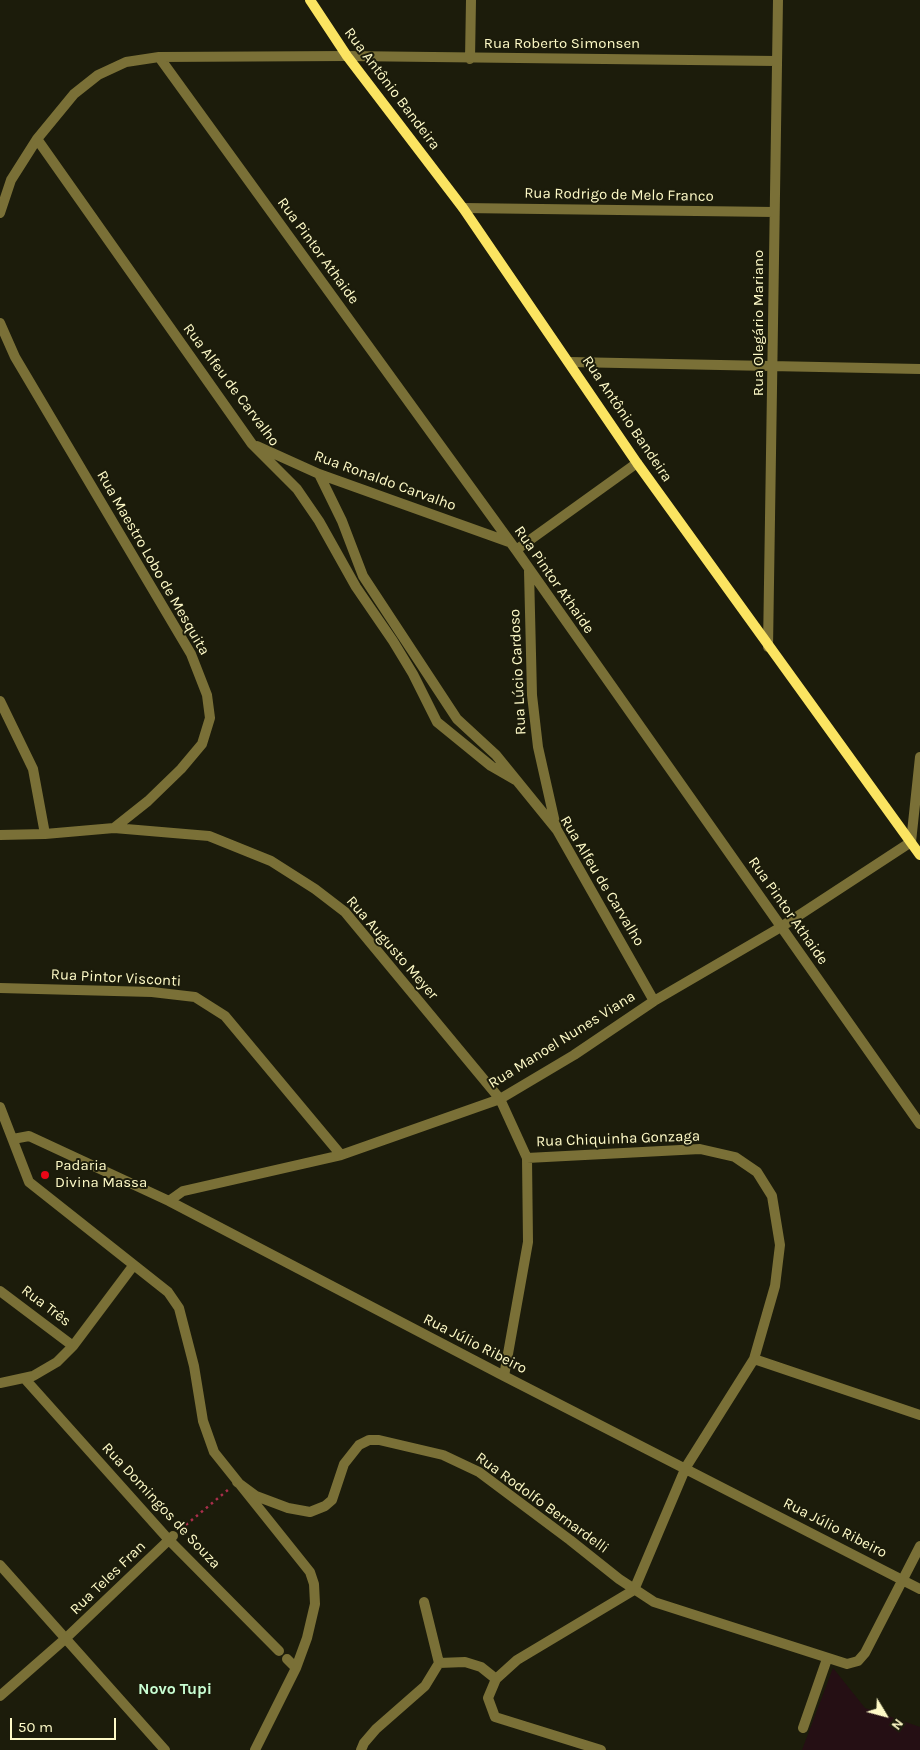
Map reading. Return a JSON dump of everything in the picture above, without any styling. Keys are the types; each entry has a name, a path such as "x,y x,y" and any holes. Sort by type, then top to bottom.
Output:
{"street":[{"name":"Rua Antônio Bandeira","path":"310,0 348,56 463,208 638,464 768,647 920,855"},
{"path":"470,59 471,0"},
{"name":"Rua Olegário Mariano","path":"768,647 774,366 774,212 778,0"},
{"path":"0,213 11,180 37,139 74,94 98,75 126,62 160,57 348,56"},
{"name":"Rua Roberto Simonsen","path":"348,56 470,59 776,61"},
{"name":"Rua Pintor Athaide","path":"160,57 512,546 920,1124"},
{"name":"Rua Alfeu de Carvalho","path":"37,139 252,444 297,489 319,521 356,587 413,674 437,722 492,766 517,781"},
{"name":"Rua Rodrigo de Melo Franco","path":"463,208 774,212"},
{"name":"Rua Maestro Lobo de Mesquita","path":"0,323 15,357 191,654 208,695 210,718 202,744 181,770 148,801 114,828"},
{"path":"570,362 920,368"},
{"name":"Rua Ronaldo Carvalho","path":"252,444 319,474 512,546"},
{"path":"512,546 638,464"},
{"name":"Rua Alfeu de Carvalho","path":"319,474 342,521 363,576 456,719 496,755 557,830 654,1001"},
{"name":"Rua Lúcio Cardoso","path":"528,570 532,695 537,738 557,830"},
{"path":"0,701 33,769 45,834"},
{"path":"910,842 920,756"},
{"name":"Rua Augusto Meyer","path":"0,835 45,834 114,828 209,836 271,861 315,889 345,912 500,1099 527,1158"},
{"name":"Rua Manoel Nunes Viana","path":"169,1200 183,1191 341,1155 500,1099 574,1055 654,1001 782,927 910,842"},
{"name":"Rua Pintor Visconti","path":"0,988 152,992 195,997 225,1016 341,1155"},
{"path":"0,1106 13,1139 20,1164 29,1182 168,1292 179,1308 194,1366 203,1421 214,1452 305,1566 314,1584 315,1604 313,1620 296,1668 255,1750"},
{"name":"Rua Júlio Ribeiro","path":"13,1139 29,1136 169,1200 504,1376 686,1467 920,1589"},
{"name":"Rua Chiquinha Gonzaga","path":"527,1158 700,1149 735,1157 757,1172 772,1196 780,1245 776,1286 754,1359 686,1467 634,1590"},
{"path":"504,1376 528,1242 527,1158"},
{"path":"0,1383 25,1379 44,1370 73,1346 133,1266"},
{"name":"Rua Três","path":"0,1290 73,1346"},
{"path":"754,1359 920,1415"},
{"name":"Rua Domingos de Souza","path":"25,1379 279,1651"},
{"name":"Rua Rodolfo Bernardelli","path":"237,1482 256,1496 288,1508 310,1512 332,1500 344,1464 358,1445 369,1440 379,1440 443,1455 479,1472 634,1590 654,1602 847,1664 858,1660 865,1653 902,1580"},
{"name":"Rua Teles Fran","path":"0,1696 65,1639 172,1538"},
{"path":"902,1580 920,1546"},
{"path":"0,1565 165,1750"},
{"path":"601,1750 495,1717 488,1698 496,1679 517,1660 634,1590"},
{"path":"361,1750 364,1743 376,1729 425,1686 439,1663 424,1602"},
{"path":"287,1659 296,1668"},
{"path":"803,1728 827,1659"},
{"path":"439,1663 465,1662 481,1667 496,1679"}],"path":[{"path":"172,1538 237,1482"}],"shaded area":[{"path":"833,1668 865,1708 920,1727 920,1750 802,1750"}],"place":[{"name":"Padaria Divina Massa","path":"45,1175"}],"district":[{"name":"Novo Tupi","path":"175,1689"}]}
